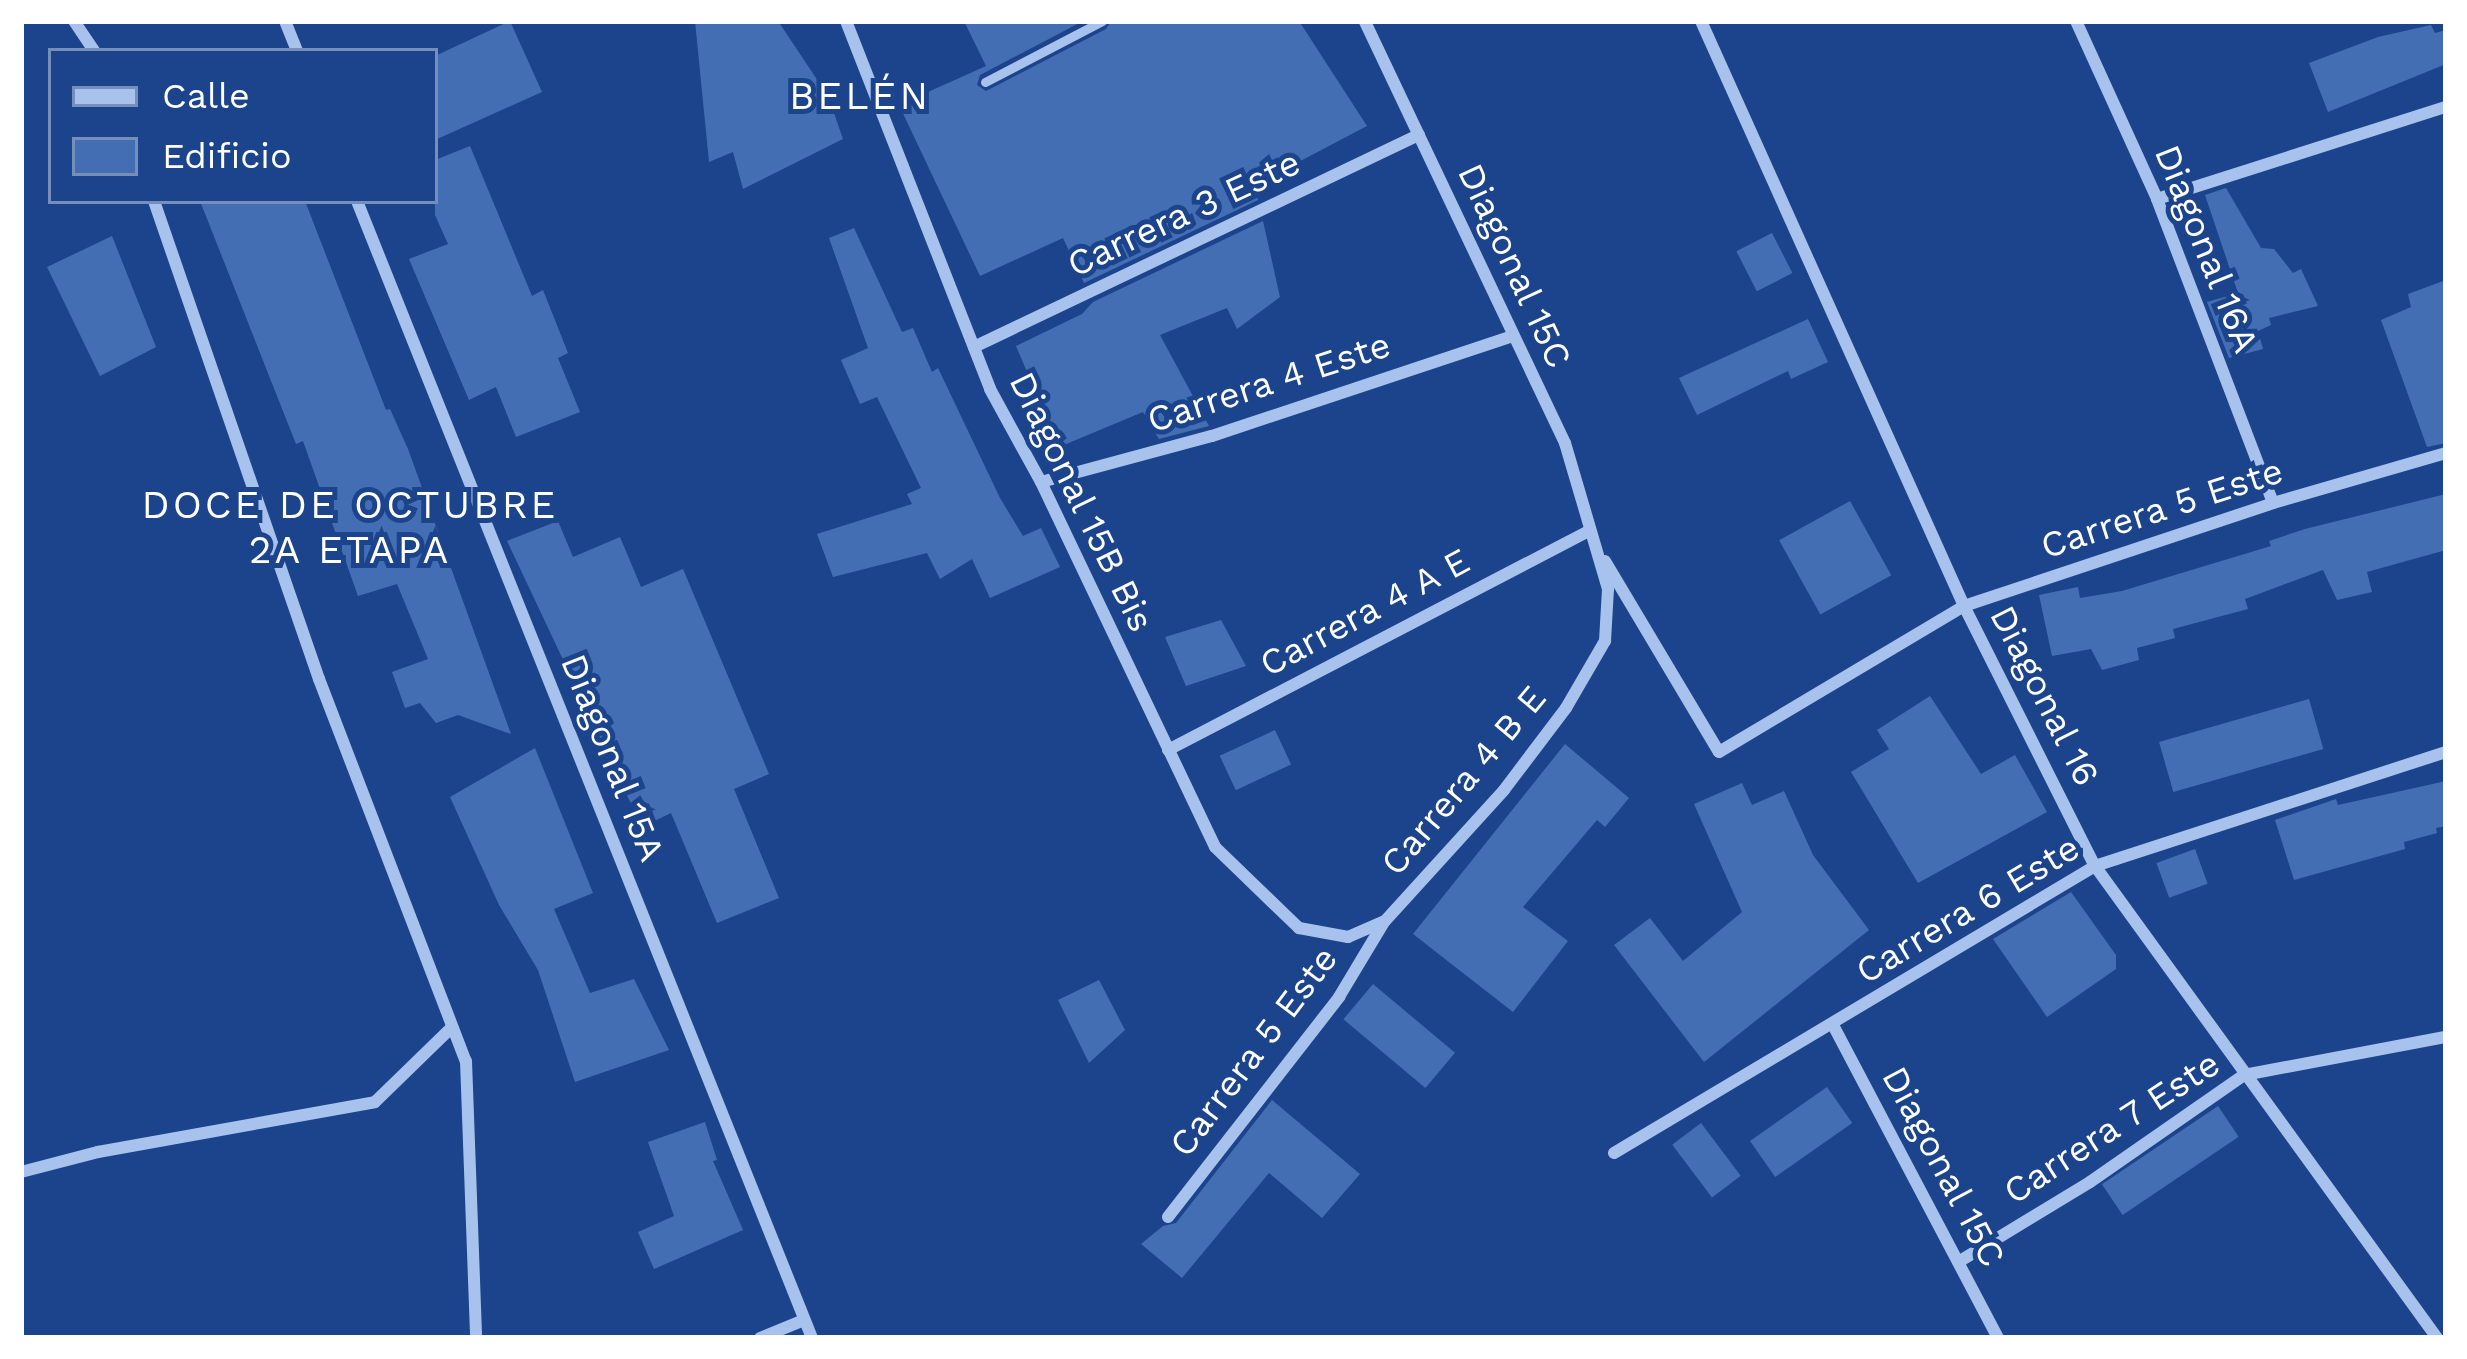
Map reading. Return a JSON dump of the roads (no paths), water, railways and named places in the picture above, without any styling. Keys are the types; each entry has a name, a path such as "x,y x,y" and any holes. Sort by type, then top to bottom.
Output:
{"street":[{"path":"74,21 92,48"},
{"name":"Diagonal 15B Bis","path":"846,21 990,389 1041,482 1215,847 1260,896 1299,928 1348,937"},
{"name":"Diagonal 15C","path":"1365,21 1565,443 1608,589 1605,641"},
{"name":"Diagonal 16","path":"1701,21 1964,606 2096,866 2437,1338"},
{"name":"Diagonal 16A","path":"2076,21 2158,199 2273,503"},
{"path":"2158,199 2446,107"},
{"name":"Carrera 3 Este","path":"974,346 1419,135"},
{"path":"155,204 319,679 466,1061 476,1338"},
{"name":"Diagonal 15A","path":"358,204 812,1338"},
{"name":"Carrera 4 Este","path":"1041,482 1212,436 1514,336"},
{"name":"Carrera 5 Este","path":"1719,752 1964,606 2273,503 2446,453"},
{"name":"Diagonal 15C","path":"1592,536 1719,752"},
{"name":"Carrera 4 A E","path":"1168,750 1592,536"},
{"name":"Carrera 4 B E","path":"1348,937 1385,921 1504,790 1566,708 1605,641"},
{"name":"Carrera 6 Este","path":"1614,1153 2096,866 2446,752"},
{"name":"Carrera 5 Este","path":"1168,1217 1339,997 1385,921"},
{"name":"Diagonal 15C","path":"1833,1024 1998,1338"},
{"path":"21,1172 98,1151 375,1102 450,1029"},
{"name":"Carrera 7 Este","path":"1960,1261 2090,1182 2244,1075 2446,1037"},
{"path":"760,1338 805,1320"}],"lane":[{"path":"985,82 1102,21"}],"district":[{"name":"BELÉN","path":"860,96"},
{"name":"DOCE DE OCTUBRE 2A ETAPA","path":"350,528"}]}
